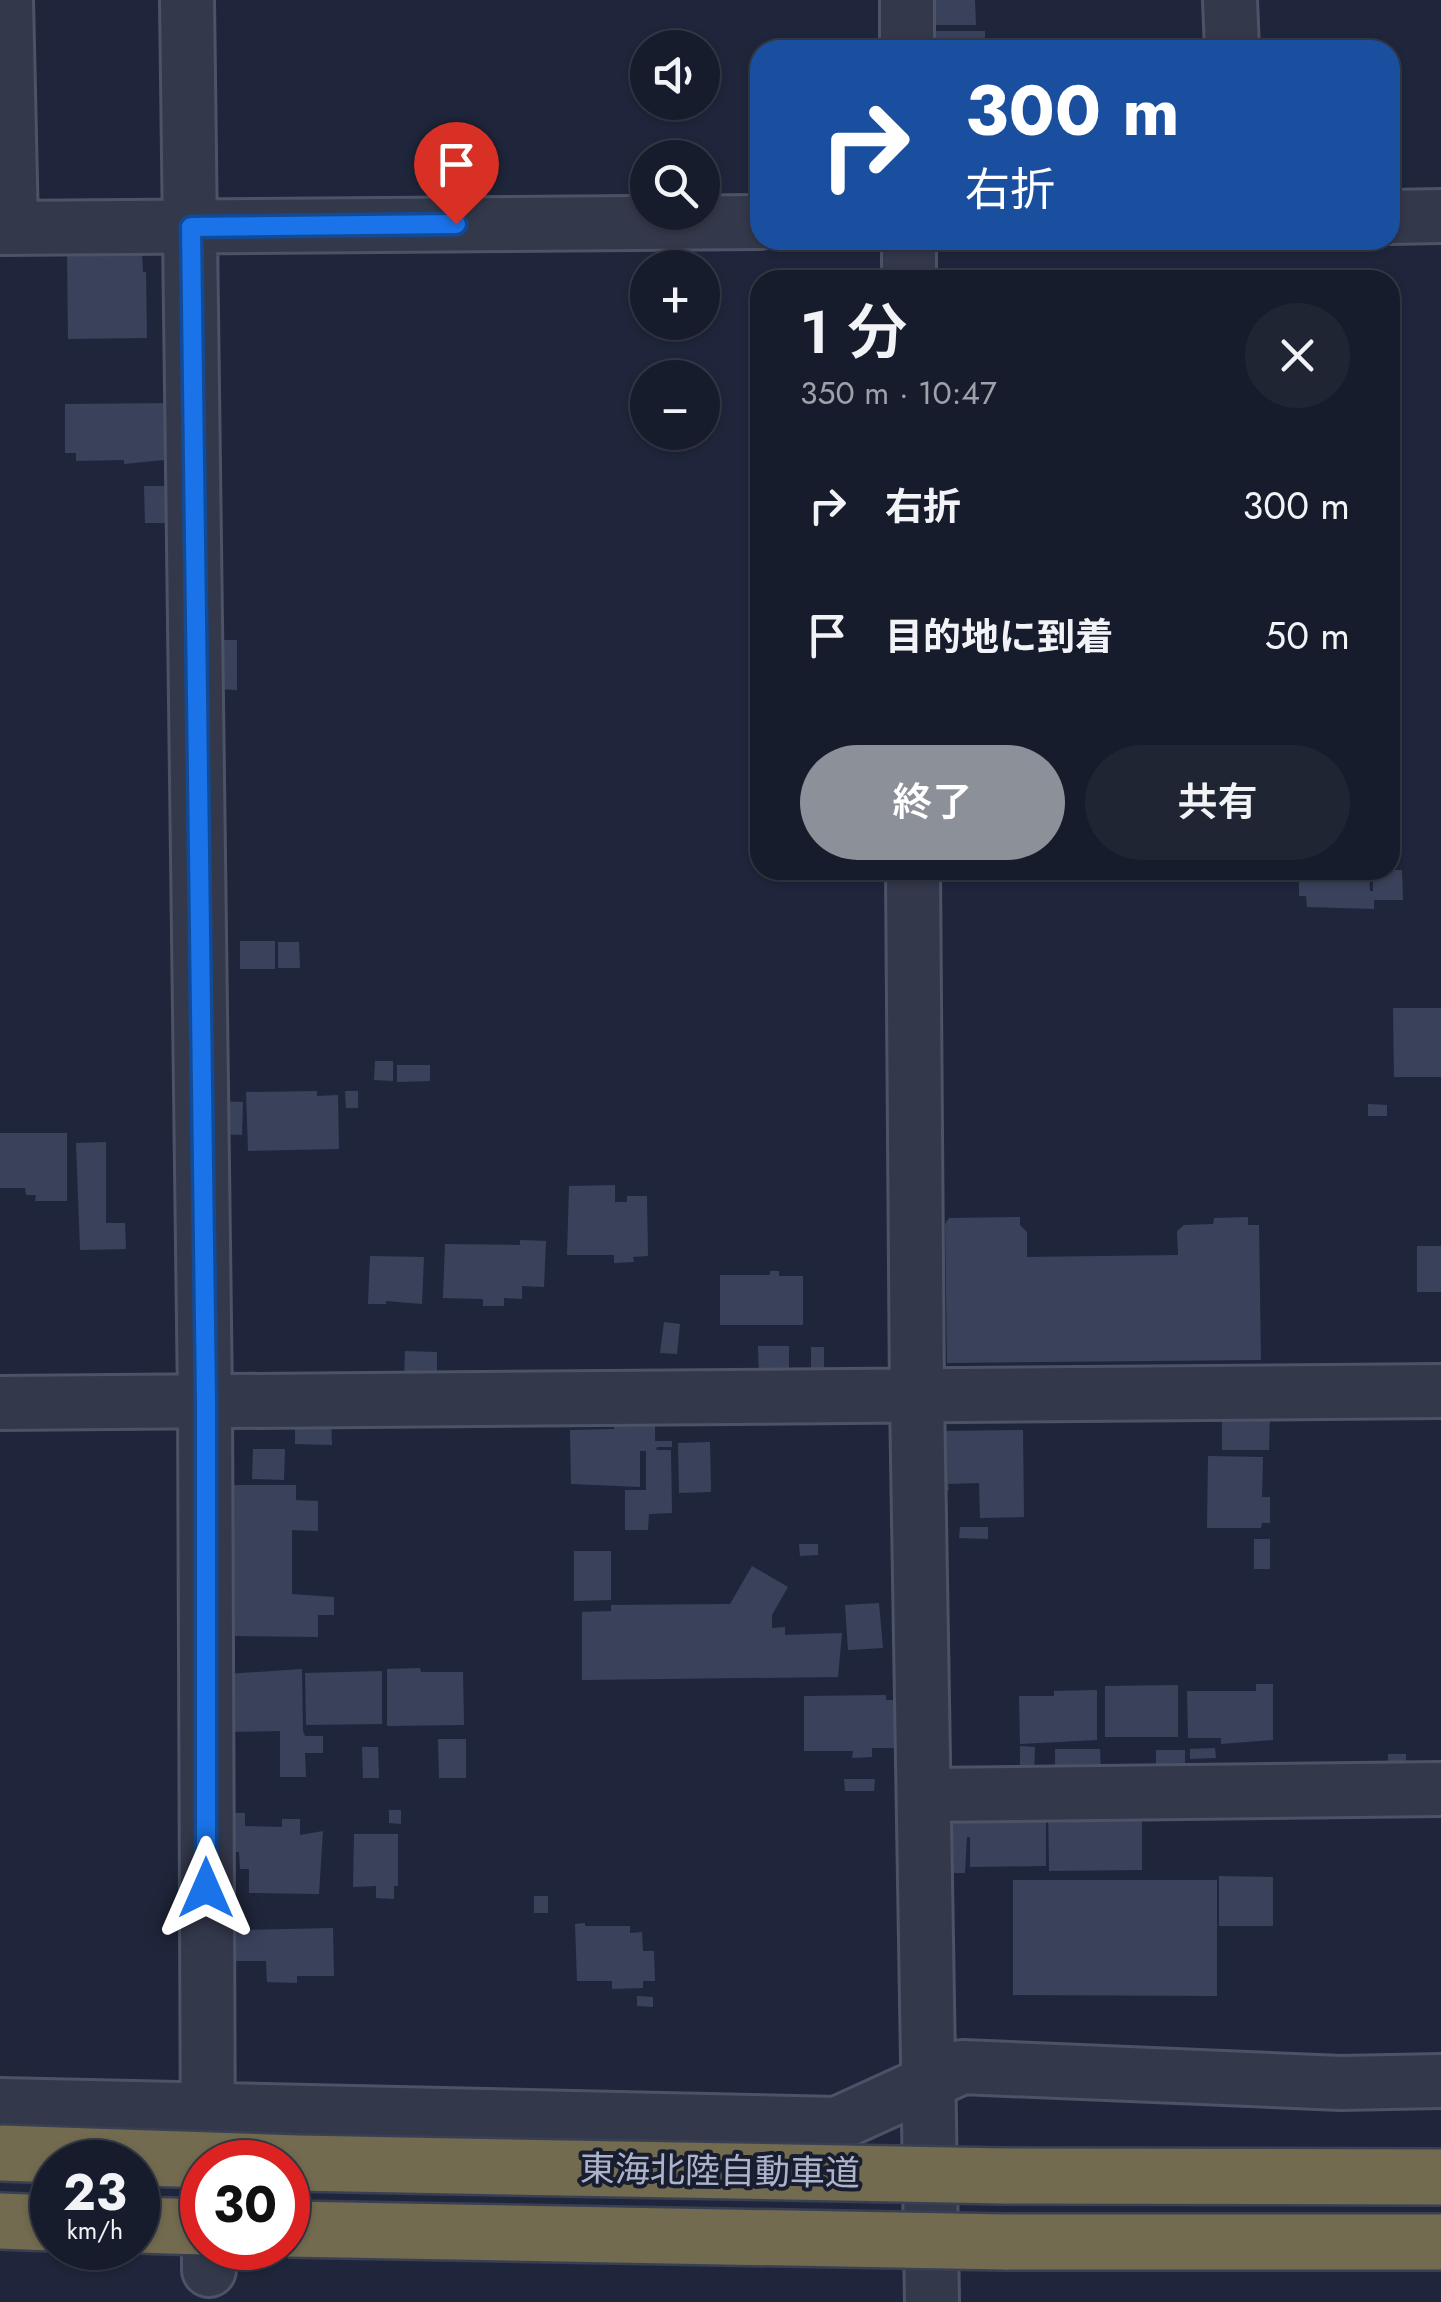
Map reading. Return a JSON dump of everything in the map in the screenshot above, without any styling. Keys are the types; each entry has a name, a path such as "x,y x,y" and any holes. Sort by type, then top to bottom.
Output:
{"highway":[{"name":"東海北陸自動車道","path":"0,2153 297,2163 1004,2176 1441,2177"},
{"path":"0,2221 30,2222"},
{"name":"東海北陸自動車道","path":"310,2230 1005,2242 1441,2242"}],"street":[{"path":"6,0 5,228 750,222"},
{"path":"187,0 206,1400 208,2137"},
{"path":"907,0 908,40"},
{"path":"1230,0 1232,40"},
{"path":"1400,217 1441,216"},
{"path":"913,880 932,2302"},
{"path":"0,1403 1441,1391"},
{"path":"925,1794 1441,1789"},
{"path":"0,2105 208,2137 837,2124 962,2067 1341,2083 1441,2082"}],"building":[{"path":"928,0 975,0 976,25 928,25"},
{"path":"928,31 985,31 985,40 928,40"},
{"path":"142,251 147,338 68,339 67,252"},
{"path":"174,403 174,459 124,464 124,460 76,461 76,453 65,453 65,404"},
{"path":"144,486 178,486 178,523 145,523"},
{"path":"217,640 237,640 237,690 217,689"},
{"path":"1402,870 1403,900 1374,900 1374,909 1307,907 1306,896 1299,896 1299,880 1369,880 1373,891 1373,880 1400,880"},
{"path":"240,941 275,941 275,969 240,969"},
{"path":"278,942 299,942 300,968 278,968"},
{"path":"1393,1008 1441,1008 1441,1077 1394,1077"},
{"path":"375,1061 393,1061 393,1081 374,1080"},
{"path":"397,1065 430,1065 430,1081 397,1082"},
{"path":"317,1091 317,1096 338,1095 339,1149 248,1151 246,1092"},
{"path":"345,1091 358,1091 358,1108 346,1108"},
{"path":"215,1101 243,1102 242,1135 214,1134"},
{"path":"1368,1104 1387,1105 1387,1116 1368,1116"},
{"path":"0,1133 67,1133 67,1201 35,1201 36,1195 26,1195 25,1188 0,1188"},
{"path":"106,1142 106,1223 125,1223 126,1249 80,1250 76,1143"},
{"path":"615,1185 615,1202 627,1202 627,1196 647,1196 648,1256 633,1257 634,1262 614,1263 614,1255 567,1255 569,1186"},
{"path":"1020,1217 1020,1225 1027,1232 1027,1257 1178,1255 1177,1231 1184,1225 1213,1224 1214,1218 1248,1217 1248,1225 1259,1225 1261,1360 947,1363 945,1224 949,1218"},
{"path":"520,1240 546,1241 544,1287 522,1286 522,1299 504,1298 504,1306 483,1306 483,1299 443,1298 445,1244 520,1245"},
{"path":"1417,1246 1441,1246 1441,1292 1417,1292"},
{"path":"370,1256 424,1257 422,1304 368,1304"},
{"path":"770,1271 779,1271 779,1276 803,1276 803,1325 720,1325 720,1275 770,1275"},
{"path":"664,1322 680,1324 677,1354 660,1353"},
{"path":"758,1346 789,1346 789,1377 759,1378"},
{"path":"811,1347 824,1347 824,1377 811,1377"},
{"path":"405,1351 437,1352 437,1381 404,1380"},
{"path":"613,1410 655,1420 655,1441 672,1441 672,1447 656,1450 671,1450 672,1513 649,1514 648,1530 625,1530 625,1490 646,1490 646,1451 640,1451 640,1487 571,1484 570,1430 614,1429"},
{"path":"1222,1412 1270,1412 1269,1450 1222,1450"},
{"path":"295,1419 331,1419 332,1445 295,1444"},
{"path":"1023,1430 1024,1517 980,1518 979,1483 948,1484 949,1490 935,1490 944,1431"},
{"path":"710,1442 711,1492 679,1493 678,1443"},
{"path":"253,1449 285,1449 284,1480 252,1479"},
{"path":"1208,1456 1263,1457 1262,1497 1270,1497 1270,1523 1262,1523 1261,1528 1207,1528"},
{"path":"224,1485 296,1485 296,1500 318,1501 318,1531 292,1530 292,1594 334,1597 334,1615 318,1615 318,1637 227,1636"},
{"path":"960,1527 988,1527 988,1539 959,1538"},
{"path":"1254,1539 1270,1539 1270,1569 1254,1569"},
{"path":"799,1544 818,1544 818,1555 800,1556"},
{"path":"574,1551 611,1551 611,1600 574,1601"},
{"path":"752,1566 788,1587 772,1615 772,1628 785,1627 785,1635 842,1633 838,1677 582,1680 582,1612 611,1611 611,1605 730,1604"},
{"path":"879,1603 883,1648 848,1650 845,1605"},
{"path":"420,1668 421,1672 463,1672 464,1725 387,1726 387,1669"},
{"path":"302,1669 303,1731 305,1736 323,1736 323,1753 305,1753 306,1777 280,1777 280,1731 225,1732 226,1674"},
{"path":"382,1671 382,1724 306,1725 305,1673"},
{"path":"1256,1684 1273,1684 1273,1740 1221,1744 1221,1738 1188,1738 1187,1691 1256,1691"},
{"path":"1178,1685 1178,1737 1105,1737 1105,1686"},
{"path":"1097,1690 1097,1740 1020,1744 1019,1696"},
{"path":"886,1695 886,1700 901,1700 901,1748 872,1748 872,1757 852,1758 853,1751 804,1751 804,1696"},
{"path":"438,1739 466,1739 466,1778 439,1778"},
{"path":"1020,1746 1035,1747 1034,1777 1020,1776"},
{"path":"362,1747 378,1747 379,1778 363,1778"},
{"path":"1215,1748 1216,1758 1190,1759 1190,1749"},
{"path":"1055,1749 1100,1749 1101,1777 1055,1778"},
{"path":"1156,1750 1185,1750 1185,1776 1156,1776"},
{"path":"1388,1754 1406,1754 1406,1773 1388,1773"},
{"path":"844,1779 875,1779 874,1791 845,1791"},
{"path":"1048,1804 1142,1804 1142,1870 1049,1871"},
{"path":"1046,1806 1046,1866 970,1867 967,1837 965,1873 937,1873 937,1816"},
{"path":"389,1810 401,1810 401,1824 389,1823"},
{"path":"222,1813 245,1813 245,1826 282,1827 282,1819 300,1819 300,1835 323,1831 319,1894 249,1893 249,1869 240,1869 239,1852 222,1852"},
{"path":"354,1834 398,1834 398,1886 394,1886 394,1899 376,1898 376,1886 353,1887"},
{"path":"1219,1876 1273,1877 1273,1926 1219,1926"},
{"path":"1013,1880 1217,1880 1217,1996 1013,1995"},
{"path":"534,1896 548,1896 548,1913 534,1913"},
{"path":"575,1924 630,1926 630,1933 642,1932 643,1951 654,1951 655,1981 643,1981 643,1988 612,1989 612,1981 577,1981"},
{"path":"333,1928 334,1976 297,1976 297,1983 267,1982 266,1961 236,1961 236,1930"},
{"path":"637,1996 653,1997 653,2007 637,2006"}],"route":[{"path":"206,1888 206,1400 191,227 456,224"}]}
